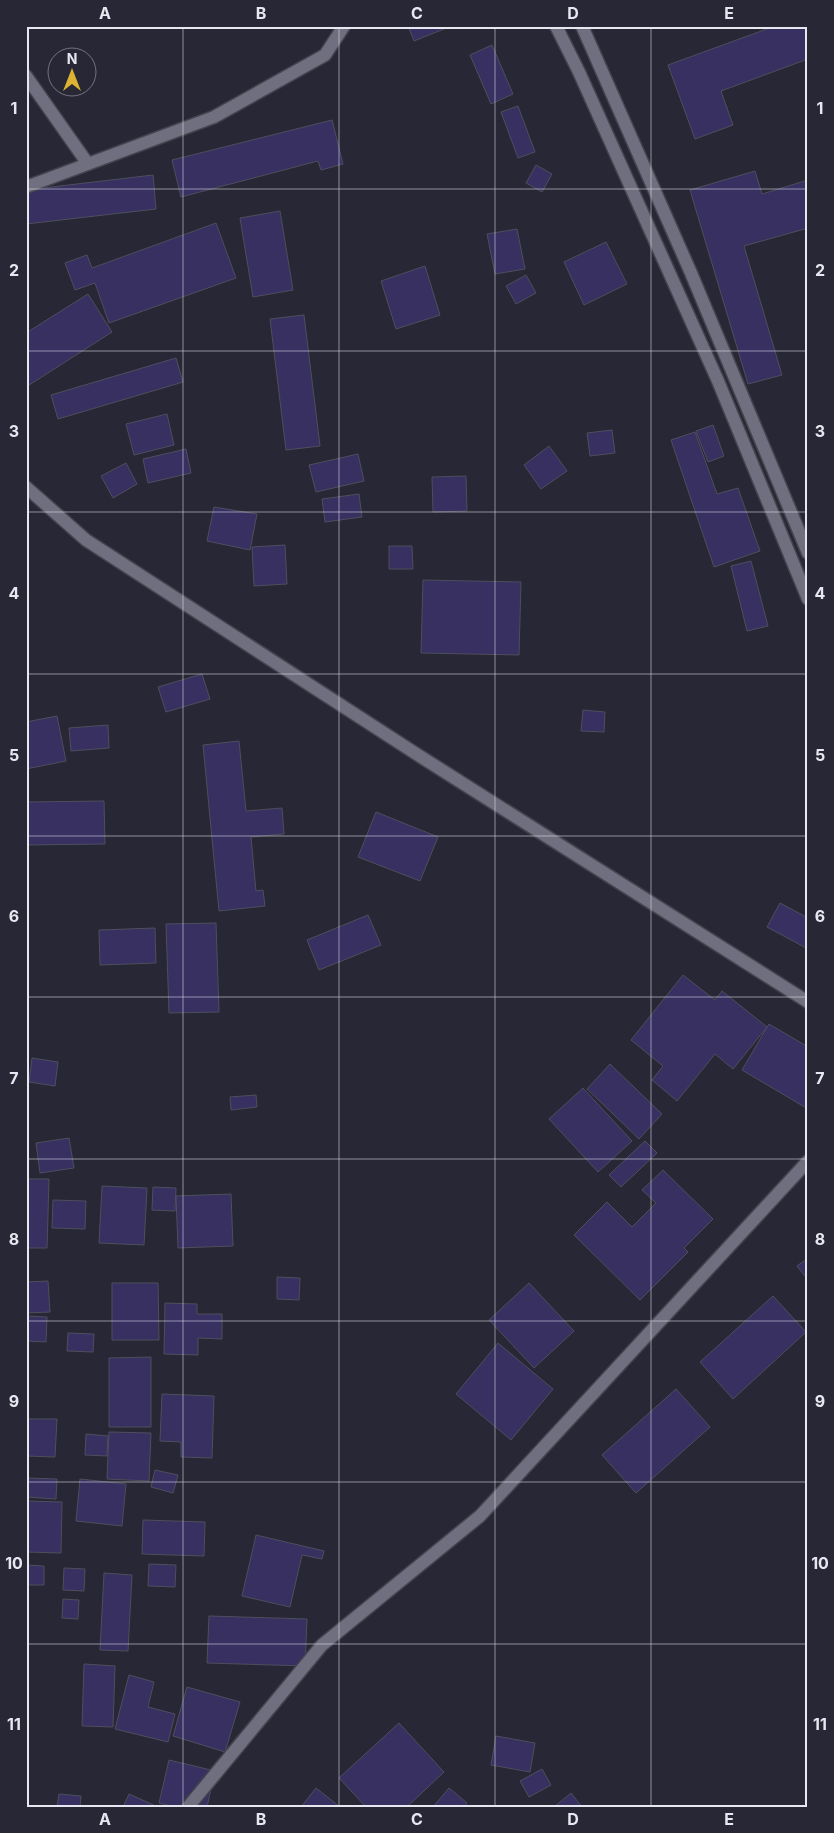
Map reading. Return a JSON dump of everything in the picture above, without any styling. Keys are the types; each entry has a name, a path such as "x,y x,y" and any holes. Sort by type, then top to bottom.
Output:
{"street":[{"path":"26,188 214,117 325,55 344,26"},
{"path":"556,26 579,72 718,381 808,599"},
{"path":"582,26 691,273 808,553"},
{"path":"26,76 88,164"},
{"path":"26,488 86,540 418,755 808,1002"},
{"path":"188,1807 322,1644 480,1516 808,1161"}],"building":[{"path":"408,26 448,26 449,27 414,41"},
{"path":"775,26 808,26 808,59 721,91 733,125 695,139 668,65"},
{"path":"492,45 513,94 491,104 470,55"},
{"path":"518,106 535,152 518,158 501,112"},
{"path":"332,120 343,164 321,170 318,161 181,197 172,160"},
{"path":"536,165 552,174 542,192 526,183"},
{"path":"755,171 762,194 808,180 808,228 744,246 782,375 748,384 690,190"},
{"path":"153,175 156,209 26,224 26,190"},
{"path":"280,211 293,290 253,297 240,218"},
{"path":"216,223 236,278 109,323 95,283 75,290 65,263 87,255 92,268"},
{"path":"517,229 525,269 495,274 487,234"},
{"path":"606,242 627,284 584,305 564,262"},
{"path":"425,266 440,315 396,329 381,281"},
{"path":"526,275 536,293 516,304 506,286"},
{"path":"88,294 112,332 26,387 26,333"},
{"path":"304,315 320,446 286,450 270,319"},
{"path":"176,358 183,382 58,419 51,395"},
{"path":"167,414 174,445 134,455 126,424"},
{"path":"713,425 724,456 708,462 696,431"},
{"path":"612,430 615,453 590,456 587,433"},
{"path":"695,432 717,494 738,488 760,551 714,567 671,440"},
{"path":"549,446 567,471 541,489 524,465"},
{"path":"186,449 191,473 148,483 143,459"},
{"path":"358,454 364,481 316,492 309,465"},
{"path":"126,463 137,484 113,498 101,476"},
{"path":"466,476 467,511 433,512 432,477"},
{"path":"359,494 362,517 325,522 322,499"},
{"path":"214,507 257,514 250,550 207,541"},
{"path":"285,545 287,584 254,586 252,547"},
{"path":"389,546 412,546 413,569 389,569"},
{"path":"751,561 768,626 747,631 731,566"},
{"path":"423,580 521,582 519,655 421,653"},
{"path":"202,674 210,699 166,712 158,687"},
{"path":"583,710 605,712 604,732 581,731"},
{"path":"57,716 66,761 26,769 26,722"},
{"path":"108,725 109,748 71,751 69,728"},
{"path":"239,741 246,811 282,808 284,834 251,837 256,891 263,890 265,906 219,911 203,745"},
{"path":"104,801 105,844 26,845 26,802"},
{"path":"376,812 438,837 420,881 358,857"},
{"path":"780,903 808,918 808,949 767,927"},
{"path":"368,915 381,945 319,970 307,940"},
{"path":"216,923 219,1012 169,1013 166,924"},
{"path":"155,928 156,963 100,965 99,930"},
{"path":"683,975 715,1000 722,991 767,1027 733,1069 715,1054 677,1101 652,1080 663,1066 631,1040"},
{"path":"769,1024 808,1047 808,1109 742,1070"},
{"path":"32,1058 58,1062 55,1086 29,1082"},
{"path":"610,1064 662,1114 639,1139 587,1089"},
{"path":"583,1088 632,1141 598,1172 549,1119"},
{"path":"256,1095 257,1107 231,1110 230,1097"},
{"path":"69,1138 74,1168 40,1173 36,1143"},
{"path":"645,1141 657,1153 621,1187 609,1175"},
{"path":"663,1170 713,1219 684,1248 688,1252 640,1300 574,1235 607,1202 632,1227 656,1203 642,1190"},
{"path":"26,1179 49,1179 47,1248 26,1248"},
{"path":"102,1186 147,1188 144,1245 99,1243"},
{"path":"153,1187 176,1188 175,1211 152,1210"},
{"path":"231,1194 233,1246 178,1248 176,1196"},
{"path":"53,1200 86,1201 85,1229 52,1228"},
{"path":"808,1258 808,1280 797,1266"},
{"path":"277,1277 300,1278 299,1300 277,1299"},
{"path":"48,1281 50,1312 26,1313 26,1282"},
{"path":"112,1283 158,1283 159,1340 112,1340"},
{"path":"529,1283 574,1331 534,1368 489,1320"},
{"path":"773,1296 806,1332 733,1399 700,1362"},
{"path":"165,1303 197,1304 197,1314 222,1314 222,1339 198,1338 198,1355 164,1354"},
{"path":"26,1316 47,1317 46,1342 26,1341"},
{"path":"68,1333 94,1334 93,1352 67,1351"},
{"path":"498,1343 553,1389 511,1440 456,1394"},
{"path":"151,1357 151,1427 109,1427 109,1358"},
{"path":"676,1389 710,1427 636,1493 602,1455"},
{"path":"162,1394 214,1396 212,1458 181,1457 181,1442 160,1441"},
{"path":"26,1419 57,1419 55,1457 26,1456"},
{"path":"109,1432 151,1433 149,1481 107,1479"},
{"path":"86,1434 108,1436 107,1456 85,1455"},
{"path":"155,1470 178,1475 173,1493 151,1487"},
{"path":"26,1478 57,1479 56,1499 26,1497"},
{"path":"80,1479 126,1484 122,1526 76,1521"},
{"path":"26,1501 62,1502 61,1553 26,1552"},
{"path":"143,1520 205,1522 204,1556 142,1554"},
{"path":"256,1535 324,1551 322,1559 302,1555 290,1607 242,1596"},
{"path":"149,1564 176,1565 175,1587 148,1586"},
{"path":"26,1565 44,1566 44,1585 26,1585"},
{"path":"64,1568 85,1569 84,1591 63,1590"},
{"path":"104,1573 132,1575 128,1651 100,1650"},
{"path":"63,1599 79,1600 78,1619 62,1618"},
{"path":"209,1616 307,1619 305,1666 207,1663"},
{"path":"84,1664 115,1666 113,1727 82,1726"},
{"path":"129,1675 154,1682 148,1707 175,1714 168,1742 115,1729"},
{"path":"187,1687 240,1702 225,1752 173,1736"},
{"path":"399,1723 444,1772 407,1807 366,1807 339,1778"},
{"path":"496,1736 535,1743 530,1772 491,1765"},
{"path":"169,1760 215,1771 207,1807 175,1807 159,1803"},
{"path":"542,1769 551,1785 529,1797 520,1781"},
{"path":"316,1788 340,1807 301,1807"},
{"path":"449,1788 467,1803 464,1807 433,1807"},
{"path":"571,1793 582,1807 554,1807"},
{"path":"59,1794 81,1796 80,1807 57,1807"},
{"path":"129,1794 158,1807 123,1807"}]}
